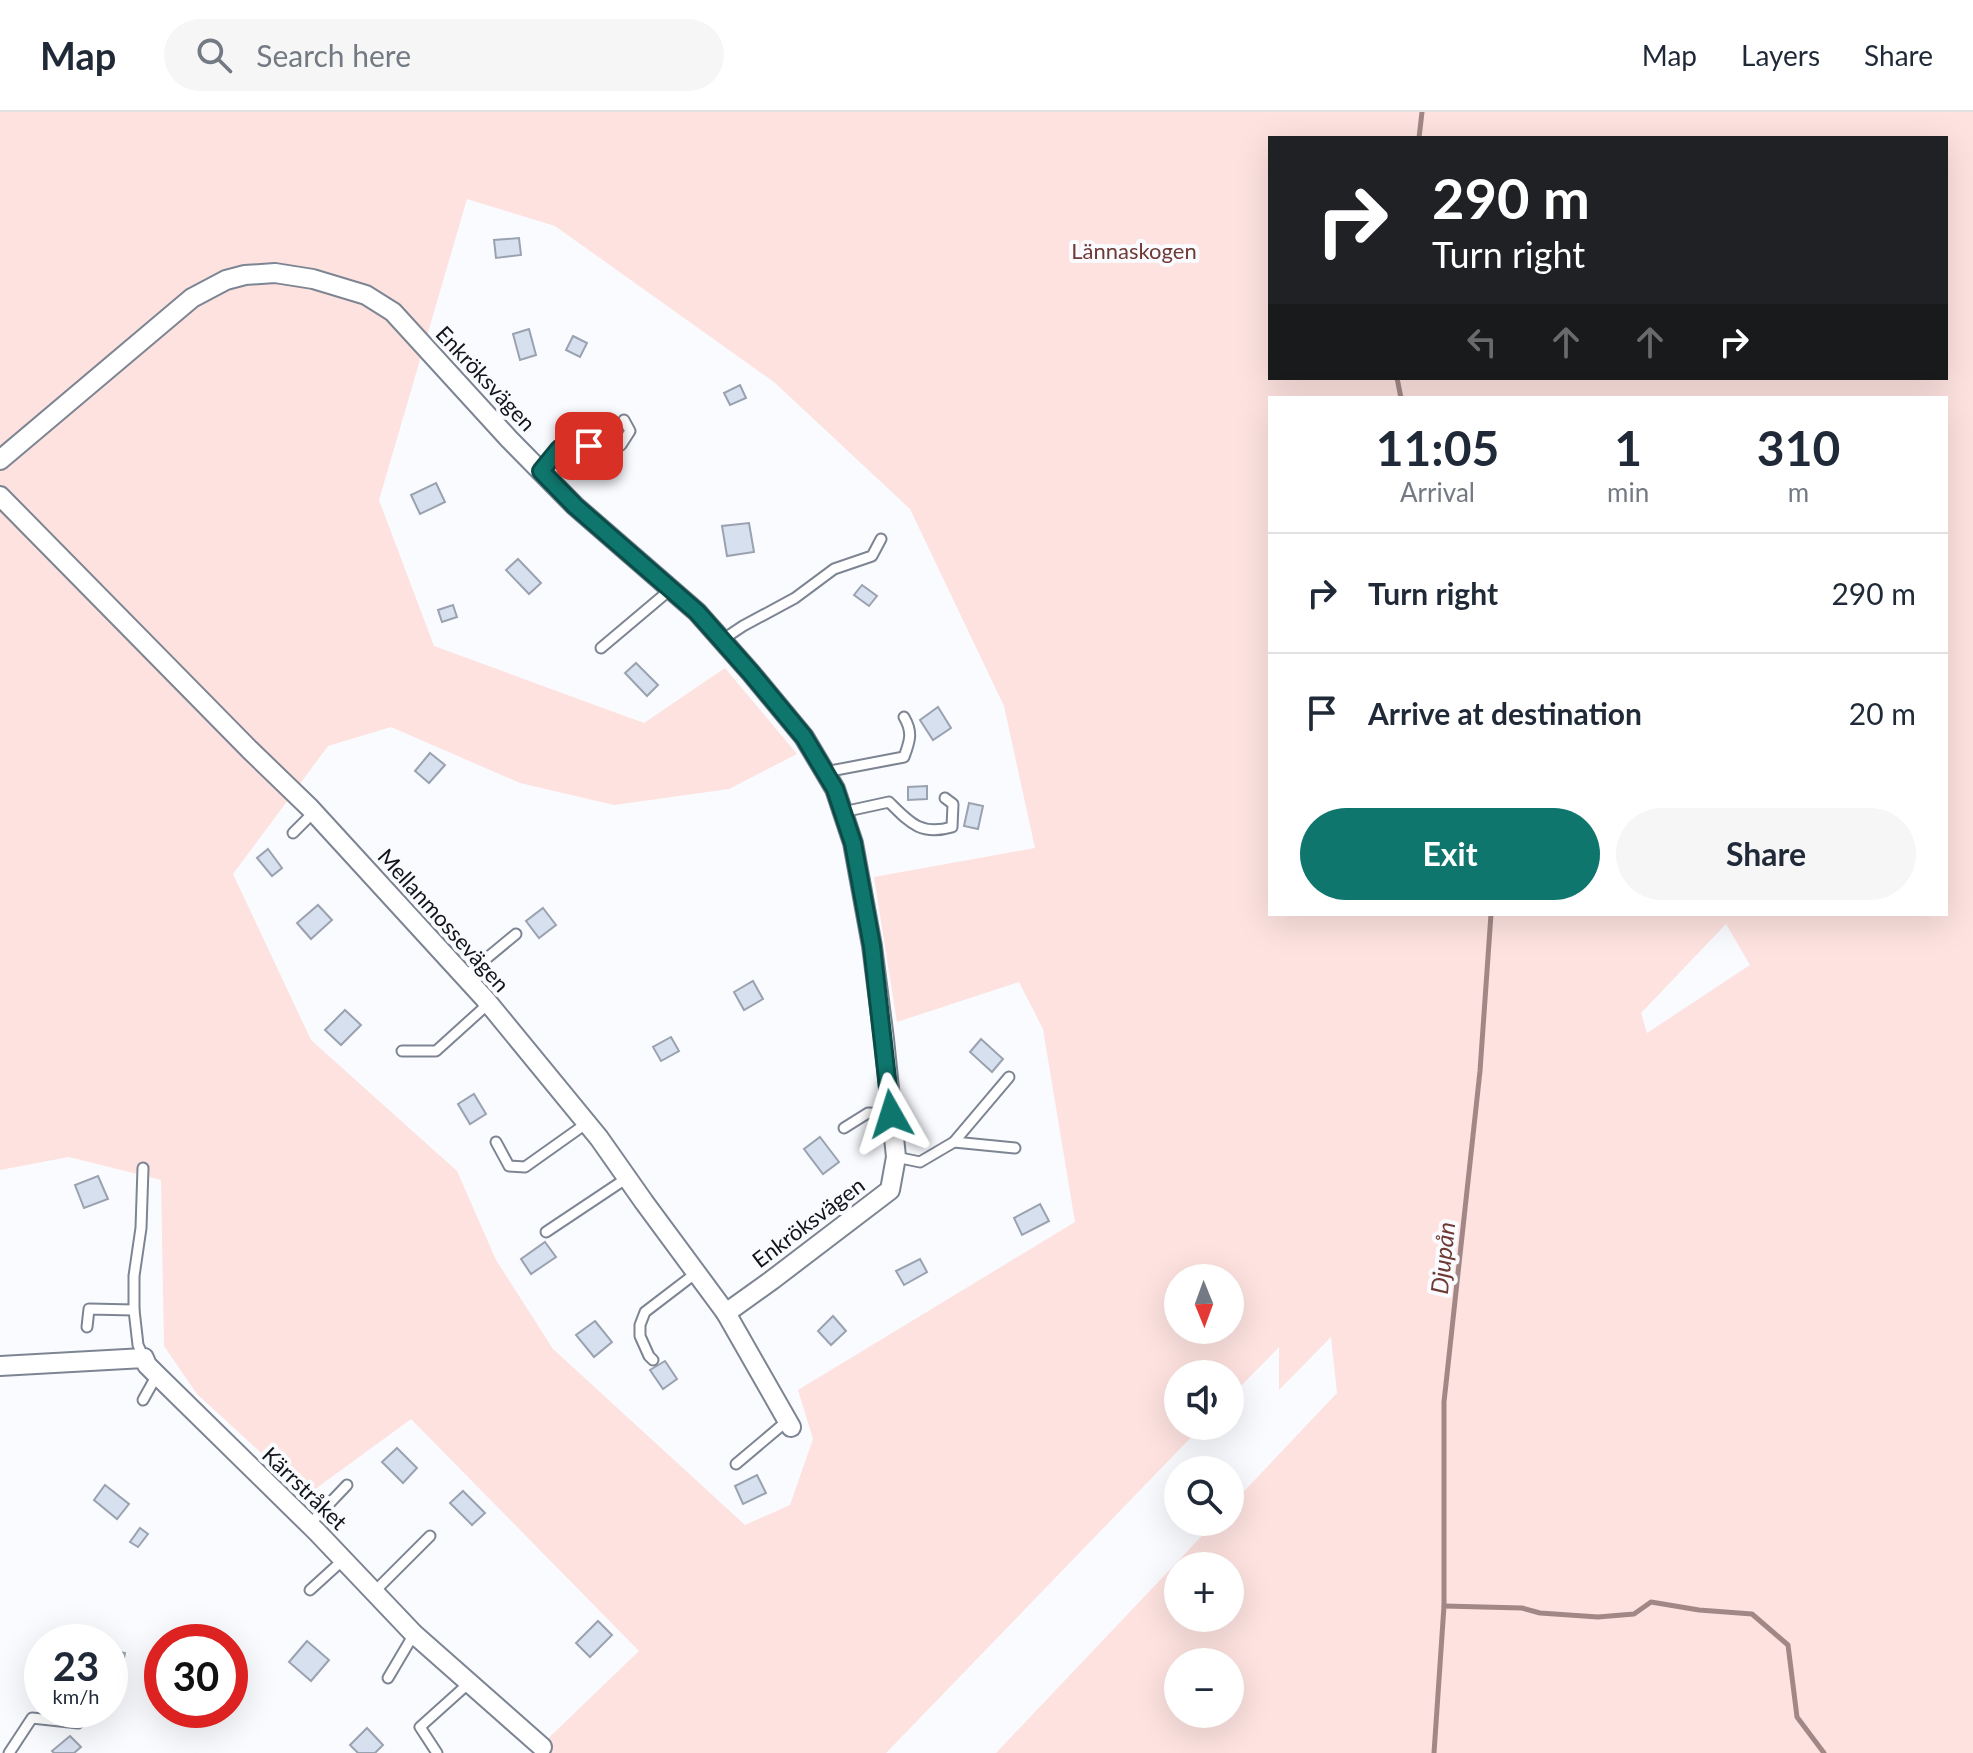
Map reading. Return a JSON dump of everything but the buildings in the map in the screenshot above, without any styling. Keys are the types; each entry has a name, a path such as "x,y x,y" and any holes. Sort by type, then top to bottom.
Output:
{"street":[{"name":"Enkröksvägen","path":"0,460 192,298 226,280 245,275 275,273 313,279 366,295 393,312 575,506 697,612 722,640 804,737 835,789 843,812 853,843 872,946 896,1157 890,1190 726,1313"},
{"name":"Mellanmossevägen","path":"0,496 314,812 488,1004 587,1123 726,1313 789,1424"},
{"path":"0,1366 144,1358"},
{"name":"Kärrstråket","path":"144,1358 147,1365 414,1634 542,1747"}],"lane":[{"path":"541,471 559,449 621,445 630,431 624,420"},
{"path":"722,640 795,598 834,569 872,556 881,539"},
{"path":"601,648 671,589"},
{"path":"825,772 904,757 911,740 904,717"},
{"path":"843,812 889,802 916,828 940,830 952,827 954,817 953,804 945,798"},
{"path":"293,833 314,812"},
{"path":"464,977 516,934"},
{"path":"402,1051 436,1051 488,1004"},
{"path":"896,1157 920,1162 954,1142 1009,1077"},
{"path":"844,1128 868,1113 891,1114"},
{"path":"496,1142 509,1166 525,1167 587,1123"},
{"path":"954,1142 1015,1148"},
{"path":"143,1168 134,1310 138,1345 144,1358"},
{"path":"546,1232 627,1178"},
{"path":"653,1360 640,1336 645,1312 696,1273"},
{"path":"87,1327 89,1309 134,1310"},
{"path":"143,1400 157,1375"},
{"path":"736,1464 789,1424"},
{"path":"309,1525 347,1485"},
{"path":"374,1592 430,1536"},
{"path":"310,1590 343,1560"},
{"path":"388,1678 414,1634"},
{"path":"437,1753 420,1727 469,1683"},
{"path":"9,1753 25,1728"}],"green space":[{"name":"Lännaskogen","path":"0,112 1973,112 1973,1753 996,1753 1164,1576 1164,1632 1244,1632 1244,1552 1187,1552 1202,1536 1244,1536 1244,1491 1337,1393 1331,1337 1279,1390 1279,1347 1244,1383 1244,1360 1164,1360 1164,1440 1188,1440 1173,1456 1164,1456 1164,1465 886,1753 533,1753 639,1651 411,1419 307,1495 197,1394 164,1346 161,1180 69,1157 0,1170","holes":["467,199 555,226 774,382 910,509 1004,706 1035,848 874,877 897,1022 1019,982 1043,1029 1075,1222 798,1390 813,1439 790,1505 745,1525 553,1349 496,1260 457,1171 311,1040 233,874 328,746 391,727 520,783 614,805 729,789 797,754 725,668 644,723 434,646 379,500","1726,924 1750,965 1647,1033 1641,1013"]}],"waterway":[{"path":"1419,136 1422,112"},
{"path":"1397,380 1401,396"},
{"name":"Djupån","path":"1434,1753 1444,1606 1444,1402 1480,1071 1491,916"},
{"name":"Djupån","path":"1444,1606 1522,1608 1540,1613 1598,1617 1634,1614 1651,1602 1752,1614 1788,1645 1797,1717 1824,1753"}],"route":[{"path":"589,446 559,449 541,471 575,506 697,612 804,737 835,789 853,843 872,946 891,1114"}]}
